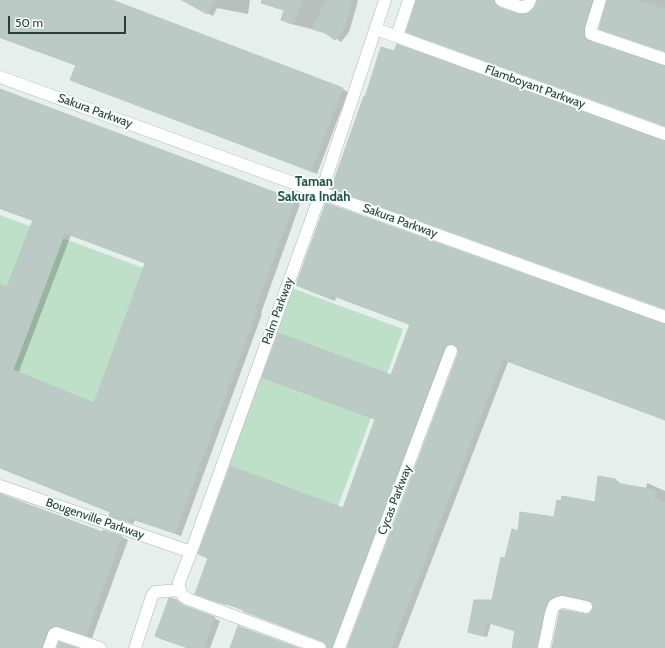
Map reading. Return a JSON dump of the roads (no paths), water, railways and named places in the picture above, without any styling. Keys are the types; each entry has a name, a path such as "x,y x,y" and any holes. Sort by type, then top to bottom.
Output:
{"street":[{"name":"Palm Parkway","path":"180,591 179,582 321,193 385,0"},
{"path":"400,37 409,0"},
{"path":"501,0 520,7 525,7 530,0"},
{"path":"600,0 591,29 591,34 665,59"},
{"name":"Flamboyant Parkway","path":"376,28 665,134"},
{"name":"Sakura Parkway","path":"0,77 665,317"},
{"name":"Cycas Parkway","path":"339,648 451,351"},
{"name":"Bougenville Parkway","path":"0,486 191,552"},
{"path":"135,648 152,596 155,592 180,591 183,596 188,599 320,648"},
{"path":"544,648 554,605 563,602 586,607"},
{"path":"49,648 54,634 56,633 100,648"}],"district":[{"name":"Taman Sakura Indah","path":"314,190"}]}
